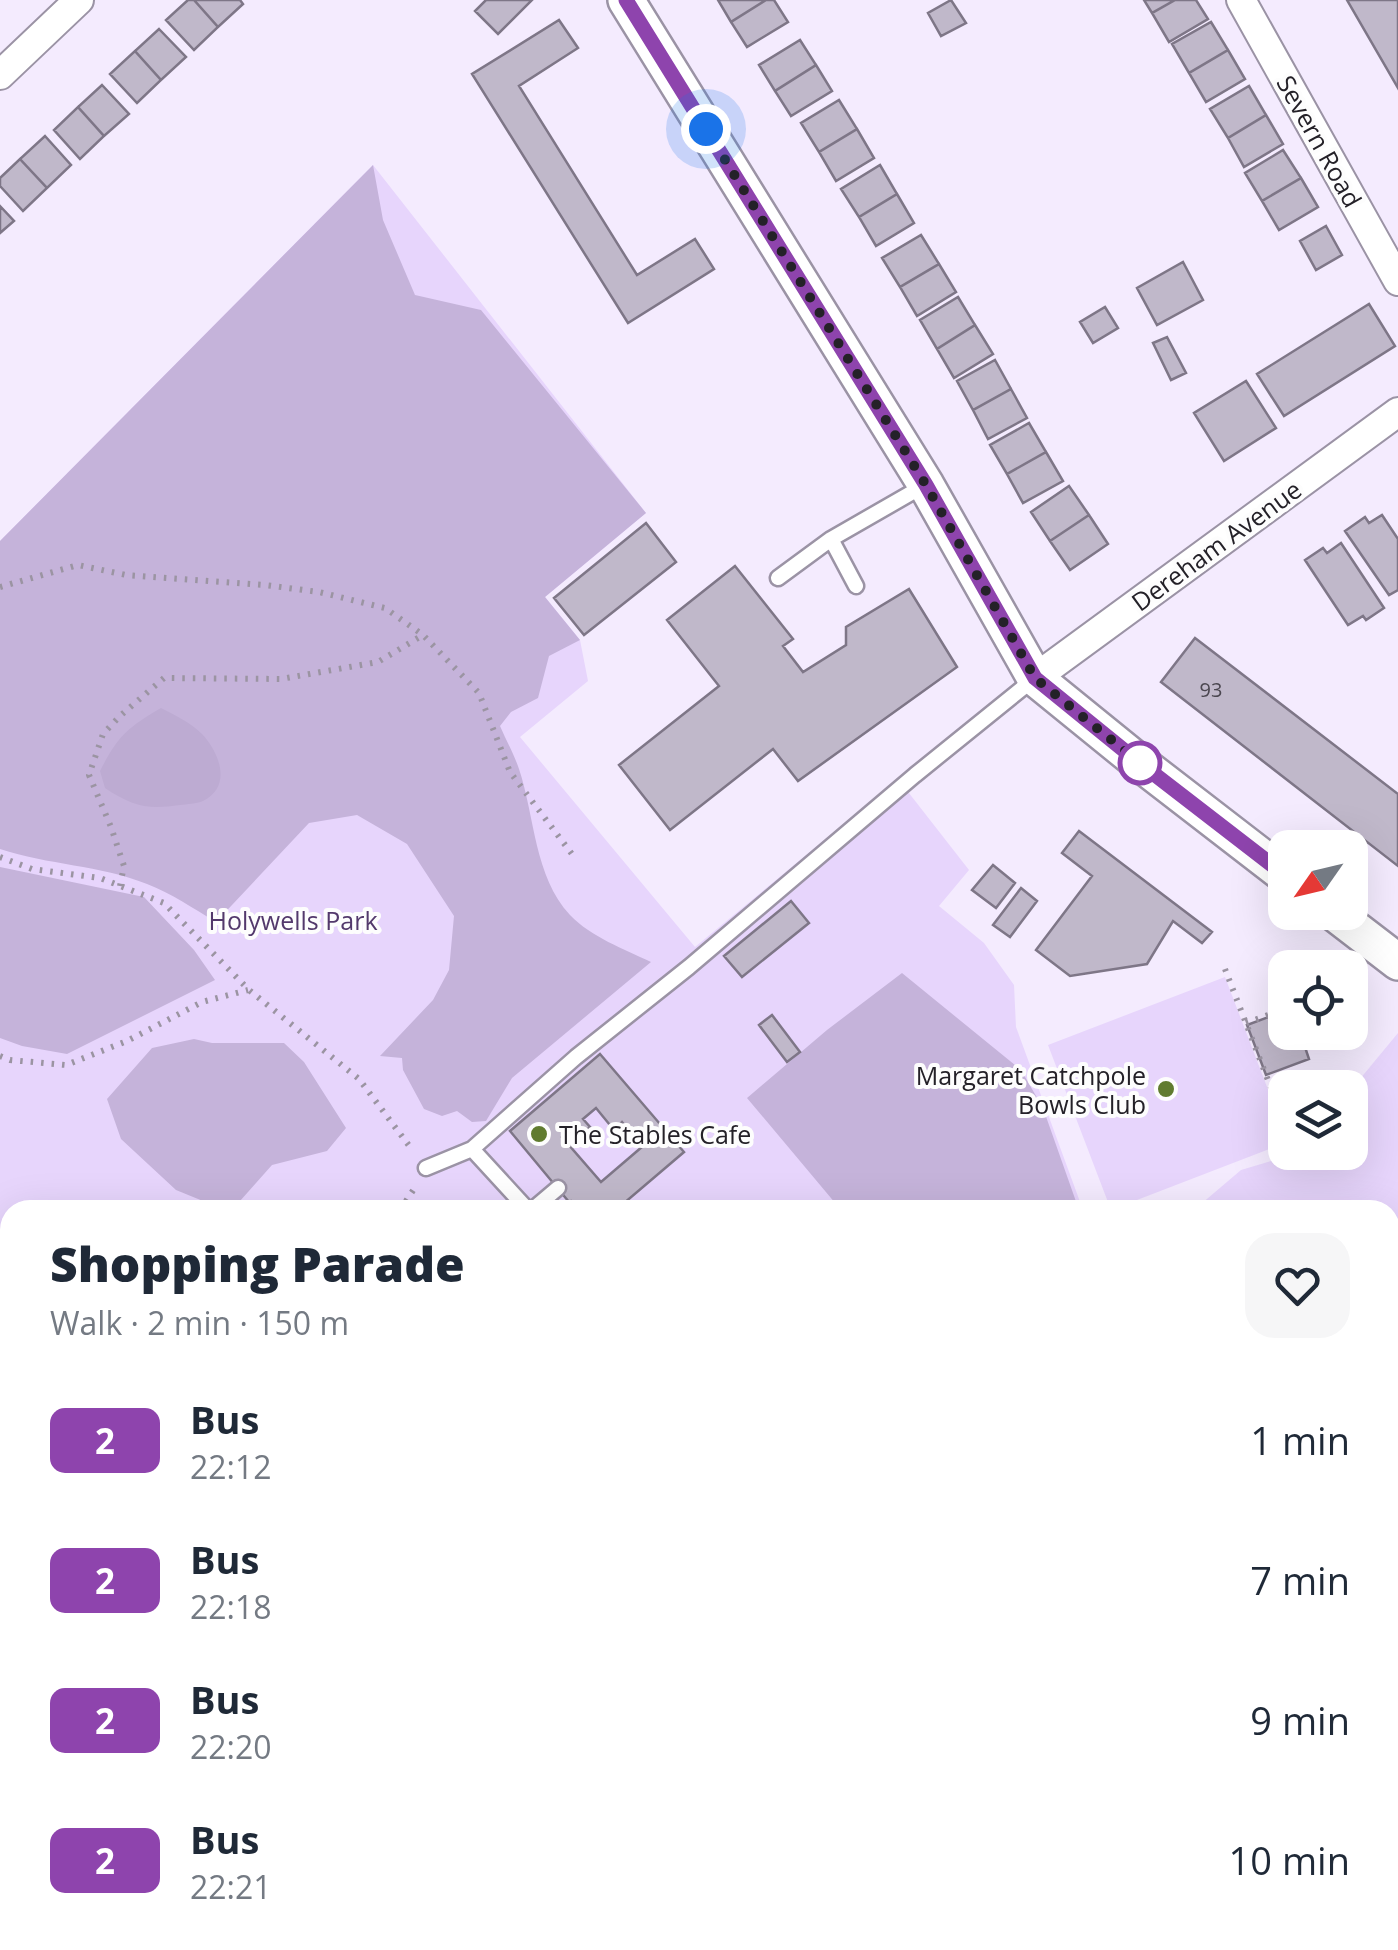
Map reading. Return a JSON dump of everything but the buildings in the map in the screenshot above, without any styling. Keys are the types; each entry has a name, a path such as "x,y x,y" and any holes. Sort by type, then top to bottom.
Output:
{"street":[{"path":"0,75 79,0"},
{"path":"626,0 926,485 1035,678 1268,862"},
{"name":"Severn Road","path":"1241,0 1398,282"},
{"name":"Dereham Avenue","path":"1035,678 1398,412"},
{"path":"1356,930 1398,962"}],"lane":[{"path":"778,578 831,539 926,485"},
{"path":"831,539 856,586"},
{"path":"426,1168 472,1149 576,1058 1035,678"},
{"path":"472,1149 520,1200"},
{"path":"543,1200 558,1188"}],"path":[{"path":"0,588 78,565 126,575 319,592 385,608 423,635 479,692 510,772 572,854"},
{"path":"120,886 124,866 89,775 103,734 164,678 281,679 378,662 423,635"},
{"path":"0,857 32,869 100,878 164,903 250,990 359,1080 426,1168"},
{"path":"1225,970 1268,1080"},
{"path":"0,1056 66,1065 127,1041 202,1002 250,990"},
{"path":"1246,1023 1268,1015"}],"green space":[{"name":"Holywells Park","path":"373,165 646,513 545,597 580,640 588,681 520,737 695,947 898,779 969,870 939,906 984,943 1014,985 1016,1027 1079,1200 0,1200 0,541"},
{"name":"Margaret Catchpole Bowls Club","path":"1225,977 1268,1090 1268,1150 1137,1200 1107,1200 1048,1045"},
{"name":"Holywells Park","path":"1398,1033 1398,1200 1206,1200 1241,1170 1268,1162 1268,1170 1368,1170 1367,1070"}],"shaded area":[{"path":"373,165 383,220 415,295 481,310 646,513 545,597 580,640 549,656 538,698 511,712 500,726 519,769 542,864 558,899 588,930 651,962 512,1078 486,1121 472,1122 457,1111 442,1116 424,1109 403,1070 402,1058 380,1056 433,1000 449,970 454,916 407,844 357,815 309,823 216,922 147,884 0,849 0,541"},
{"path":"161,708 198,730 214,750 220,778 218,787 203,801 149,807 132,803 105,788 100,771 112,749 132,727"},
{"path":"0,867 144,897 194,950 215,980 67,1054 0,1038"},
{"path":"902,973 1021,1070 1043,1108 1075,1200 833,1200 747,1098"},
{"path":"194,1039 212,1043 284,1043 304,1062 346,1128 327,1151 272,1165 241,1200 200,1200 176,1190 121,1139 107,1099 152,1048"}],"bus line":[{"name":"2","path":"626,0 926,485 1035,678 1268,862"}],"place":[{"name":"Margaret Catchpole Bowls Club","path":"1166,1089"},
{"name":"The Stables Cafe","path":"539,1134"}],"route":[{"path":"706,129 926,485 1035,678 1140,763"}]}
